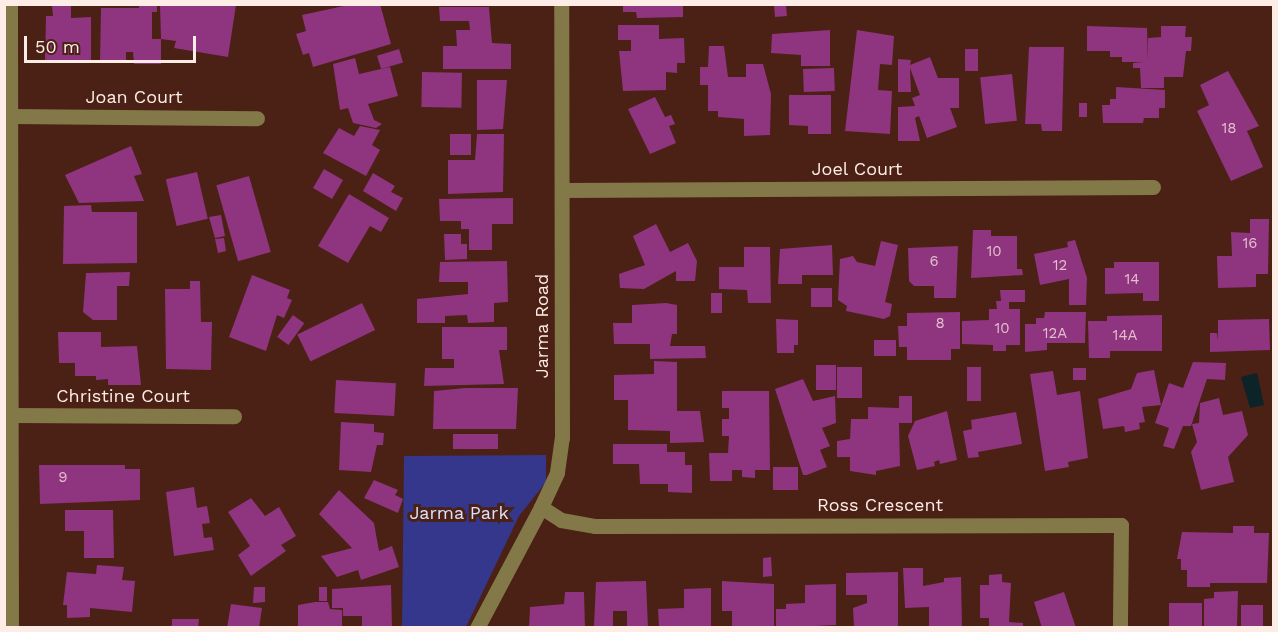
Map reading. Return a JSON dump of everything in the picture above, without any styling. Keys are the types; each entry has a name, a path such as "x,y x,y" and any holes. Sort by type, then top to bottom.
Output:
{"street":[{"path":"10,4 11,627"},
{"name":"Jarma Road","path":"477,627 542,507 557,472 562,438 561,4"},
{"name":"Joan Court","path":"10,116 257,118"},
{"name":"Joel Court","path":"562,190 1153,188"},
{"name":"Christine Court","path":"11,415 234,416"},
{"name":"Ross Crescent","path":"542,507 561,520 595,526 1121,525 1120,627"}],"green space":[{"name":"Jarma Park","path":"546,455 546,482 519,516 466,627 402,628 404,456"}],"water":[{"path":"1257,373 1264,405 1250,408 1241,377"}],"building":[{"path":"139,4 157,4 157,12 152,12 152,39 161,39 161,64 134,64 133,52 126,52 126,60 100,61 101,8 139,8"},
{"path":"353,4 380,4 391,44 313,67 309,53 303,55 296,34 306,31 302,15"},
{"path":"623,4 683,4 683,17 637,18 636,12 623,12"},
{"path":"160,5 236,5 228,57 174,48 176,41 161,39"},
{"path":"786,5 787,16 775,17 774,6"},
{"path":"52,6 71,6 71,18 91,17 91,61 45,60 46,16 53,16"},
{"path":"439,7 489,7 492,43 511,44 511,69 443,69 443,46 457,46 456,30 470,30 469,21 440,21"},
{"path":"618,25 659,25 659,39 684,38 685,63 677,63 677,73 666,72 666,90 623,91 619,51 631,51 631,40 618,40"},
{"path":"1087,26 1147,28 1148,62 1148,38 1161,37 1161,26 1186,26 1185,37 1192,37 1191,51 1186,51 1183,77 1164,77 1164,88 1141,88 1140,68 1133,68 1133,63 1143,62 1122,62 1122,57 1110,57 1110,51 1087,51"},
{"path":"830,30 830,66 801,66 801,55 771,53 772,34"},
{"path":"857,30 894,36 892,65 880,64 878,90 892,91 890,134 845,131"},
{"path":"709,46 724,46 728,77 746,77 746,64 763,64 771,94 770,135 744,136 744,119 718,117 718,111 708,111 708,85 700,85 700,67 708,67"},
{"path":"1029,47 1064,47 1062,131 1042,131 1041,124 1025,124"},
{"path":"399,49 403,62 381,69 377,56"},
{"path":"965,49 978,49 978,71 965,71"},
{"path":"930,57 938,78 959,78 959,108 950,108 957,127 927,138 919,116 915,118 920,141 898,141 898,107 915,106 912,98 920,95 910,68 911,92 898,92 898,59 911,60 910,65"},
{"path":"355,58 359,74 390,67 398,96 368,104 374,120 382,124 376,128 353,123 348,108 340,110 333,64"},
{"path":"834,68 835,91 804,92 803,69"},
{"path":"1228,71 1259,126 1247,131 1263,167 1231,181 1197,111 1209,105 1200,85"},
{"path":"422,72 462,73 461,108 421,107"},
{"path":"1012,74 1017,121 985,124 980,77"},
{"path":"477,80 507,80 503,129 477,130"},
{"path":"1116,87 1165,90 1165,108 1159,108 1159,118 1144,118 1143,123 1103,123 1102,105 1110,105 1110,99 1116,99"},
{"path":"789,95 831,95 831,134 808,134 808,126 789,125"},
{"path":"655,97 665,117 671,115 675,124 669,126 676,143 650,154 628,109"},
{"path":"1079,103 1087,103 1087,117 1079,117"},
{"path":"360,126 380,130 372,145 380,150 366,176 323,153 339,128 354,136"},
{"path":"450,134 471,134 471,155 450,155"},
{"path":"477,134 504,134 503,192 448,194 448,160 475,160"},
{"path":"131,146 142,174 134,176 144,201 79,203 65,175"},
{"path":"324,169 343,180 332,199 313,188"},
{"path":"197,172 208,219 177,226 166,179"},
{"path":"373,173 395,186 391,192 403,198 396,211 363,191"},
{"path":"249,176 271,252 238,261 216,185"},
{"path":"349,194 389,218 381,232 370,226 348,263 318,246"},
{"path":"513,198 513,224 492,224 492,250 469,250 469,229 461,229 461,221 440,221 439,199"},
{"path":"91,205 92,212 137,212 137,263 63,264 64,206"},
{"path":"221,215 225,236 215,238 209,217"},
{"path":"1250,219 1269,219 1268,274 1256,274 1256,287 1218,288 1217,256 1232,256 1231,232 1250,233"},
{"path":"656,224 670,252 688,243 697,261 695,281 676,281 676,271 644,289 620,288 619,274 645,265 633,236"},
{"path":"973,230 991,230 991,236 1017,236 1017,269 1022,269 1023,275 971,278"},
{"path":"444,234 461,234 461,244 467,244 467,259 445,260"},
{"path":"224,238 226,251 218,253 215,239"},
{"path":"1075,240 1087,278 1086,305 1069,305 1069,279 1040,285 1034,254 1068,247 1067,242"},
{"path":"881,241 898,245 885,302 892,304 890,316 884,319 846,311 847,306 838,300 840,259 853,256 857,262 875,266"},
{"path":"832,245 833,275 802,275 802,284 778,284 780,249"},
{"path":"958,246 956,298 934,298 934,286 914,286 909,281 908,248"},
{"path":"744,247 770,247 771,303 748,303 747,290 719,289 719,267 744,267"},
{"path":"507,261 508,302 494,303 494,322 468,323 467,315 445,316 445,323 417,323 417,299 468,294 468,282 439,282 440,262"},
{"path":"1114,262 1159,262 1159,301 1143,301 1143,293 1105,294 1105,268 1114,268"},
{"path":"130,272 129,286 117,286 117,320 93,320 83,312 86,273"},
{"path":"252,275 290,290 287,298 292,300 284,318 277,315 266,351 229,337"},
{"path":"190,281 200,281 201,322 212,322 211,370 166,369 165,289 190,289"},
{"path":"811,288 832,288 832,307 811,307"},
{"path":"1000,290 1025,290 1025,302 1009,302 1009,309 1020,309 1020,345 1006,345 1006,351 993,351 993,345 962,344 962,321 989,320 989,309 997,309 996,301 1001,301"},
{"path":"711,293 722,293 722,313 711,313"},
{"path":"362,303 375,330 310,362 297,335"},
{"path":"666,303 677,305 677,334 672,334 670,346 705,346 706,358 650,359 650,344 614,344 613,323 632,323 632,305"},
{"path":"960,312 960,349 951,349 951,360 907,360 907,347 899,347 898,326 907,326 907,313"},
{"path":"1045,312 1086,312 1085,343 1047,343 1047,350 1025,352 1025,324 1036,324 1036,318 1044,318"},
{"path":"293,315 304,323 288,345 277,337"},
{"path":"1162,315 1162,351 1110,351 1110,358 1089,358 1088,321 1107,321 1107,316"},
{"path":"776,319 798,320 798,345 794,345 794,353 777,353"},
{"path":"1269,319 1270,350 1210,352 1210,333 1217,333 1218,340 1218,320"},
{"path":"442,327 507,327 507,350 499,350 504,384 424,386 425,368 454,368 454,359 442,359"},
{"path":"58,332 101,332 101,347 137,346 141,385 108,385 108,379 96,380 96,376 75,376 75,363 59,363"},
{"path":"874,340 896,340 896,356 874,356"},
{"path":"654,361 677,362 677,411 700,411 704,442 670,443 670,431 628,430 628,400 614,400 614,375 654,374"},
{"path":"1193,362 1226,363 1225,380 1207,379 1191,426 1183,426 1174,449 1163,446 1169,428 1155,423 1169,383 1183,388"},
{"path":"816,365 836,365 836,390 816,390"},
{"path":"837,367 862,367 862,398 837,398"},
{"path":"967,367 981,367 981,401 967,401"},
{"path":"1073,368 1086,368 1086,380 1073,380"},
{"path":"1154,370 1161,405 1142,407 1145,422 1139,423 1140,429 1125,432 1124,426 1103,429 1098,399 1131,389 1137,373"},
{"path":"1053,371 1057,395 1080,391 1088,458 1068,462 1069,467 1045,471 1030,374"},
{"path":"803,379 813,401 835,396 836,423 822,428 830,446 820,450 827,467 807,475 803,475 775,389"},
{"path":"336,380 396,383 394,416 334,413"},
{"path":"465,388 518,388 516,429 433,429 434,391"},
{"path":"722,391 769,391 770,470 755,470 755,478 742,477 742,470 732,470 732,481 710,481 709,453 728,453 729,436 722,436 722,419 729,419 729,408 722,408"},
{"path":"899,396 912,396 912,423 899,423 900,466 876,471 876,475 850,471 850,457 837,457 837,441 850,439 851,419 868,419 868,407 899,408"},
{"path":"1219,398 1223,415 1242,411 1248,435 1228,457 1234,482 1201,490 1191,452 1197,442 1192,424 1199,423 1200,403"},
{"path":"947,411 957,460 940,464 939,460 934,462 935,466 917,470 908,436 915,421"},
{"path":"1016,412 1022,444 978,452 979,457 968,458 963,431 972,429 971,420"},
{"path":"341,422 374,424 374,432 384,433 383,445 377,445 371,472 339,470"},
{"path":"453,434 498,434 498,449 453,449"},
{"path":"613,444 667,444 667,452 685,452 685,465 692,465 692,493 668,492 668,484 640,484 639,464 613,464"},
{"path":"39,465 125,465 125,469 140,469 140,500 40,504"},
{"path":"773,467 798,467 798,490 773,490"},
{"path":"374,480 398,490 395,495 403,499 398,513 364,498"},
{"path":"194,487 197,508 207,506 210,523 202,524 204,538 212,537 214,550 174,556 166,492"},
{"path":"339,490 374,523 379,551 392,546 399,567 361,580 358,570 337,577 321,556 352,548 319,514"},
{"path":"251,498 265,516 279,507 296,536 281,545 286,551 251,576 238,555 250,546 228,512"},
{"path":"65,510 113,510 114,558 84,558 84,531 65,531"},
{"path":"1233,526 1254,526 1254,533 1269,533 1267,583 1210,583 1210,587 1187,587 1187,570 1181,570 1181,559 1177,559 1182,532 1233,533"},
{"path":"771,557 772,576 763,577 763,558"},
{"path":"97,565 124,567 122,580 135,581 132,612 90,608 90,617 67,618 67,605 63,605 67,572 96,574"},
{"path":"903,568 923,568 923,586 944,582 944,578 961,577 962,628 929,628 929,607 905,608"},
{"path":"898,572 898,628 854,628 853,608 867,603 867,595 846,595 846,573"},
{"path":"1002,574 1002,582 1011,583 1009,622 1023,623 1023,628 989,626 989,618 980,618 980,585 989,585 989,575"},
{"path":"646,581 648,628 627,628 627,611 613,611 613,626 594,626 596,582"},
{"path":"722,581 774,584 774,628 732,628 732,611 722,611"},
{"path":"836,584 836,625 776,628 776,609 786,609 786,604 805,603 805,585"},
{"path":"391,585 392,628 362,628 362,616 343,616 343,608 332,608 332,589"},
{"path":"254,587 265,587 265,602 253,603"},
{"path":"319,587 327,587 327,601 319,601"},
{"path":"711,588 711,628 659,628 658,609 684,608 684,589"},
{"path":"1238,591 1237,627 1204,628 1204,599 1214,598 1214,592"},
{"path":"565,592 584,592 585,628 529,628 530,607 564,604"},
{"path":"1064,592 1076,628 1042,628 1034,602"},
{"path":"328,602 330,609 342,610 342,628 298,628 298,605"},
{"path":"1169,603 1202,603 1202,628 1169,628"},
{"path":"231,604 262,608 259,628 227,628"},
{"path":"1241,605 1263,605 1263,628 1241,628"},
{"path":"172,619 199,619 198,628 167,628 172,625"}]}
